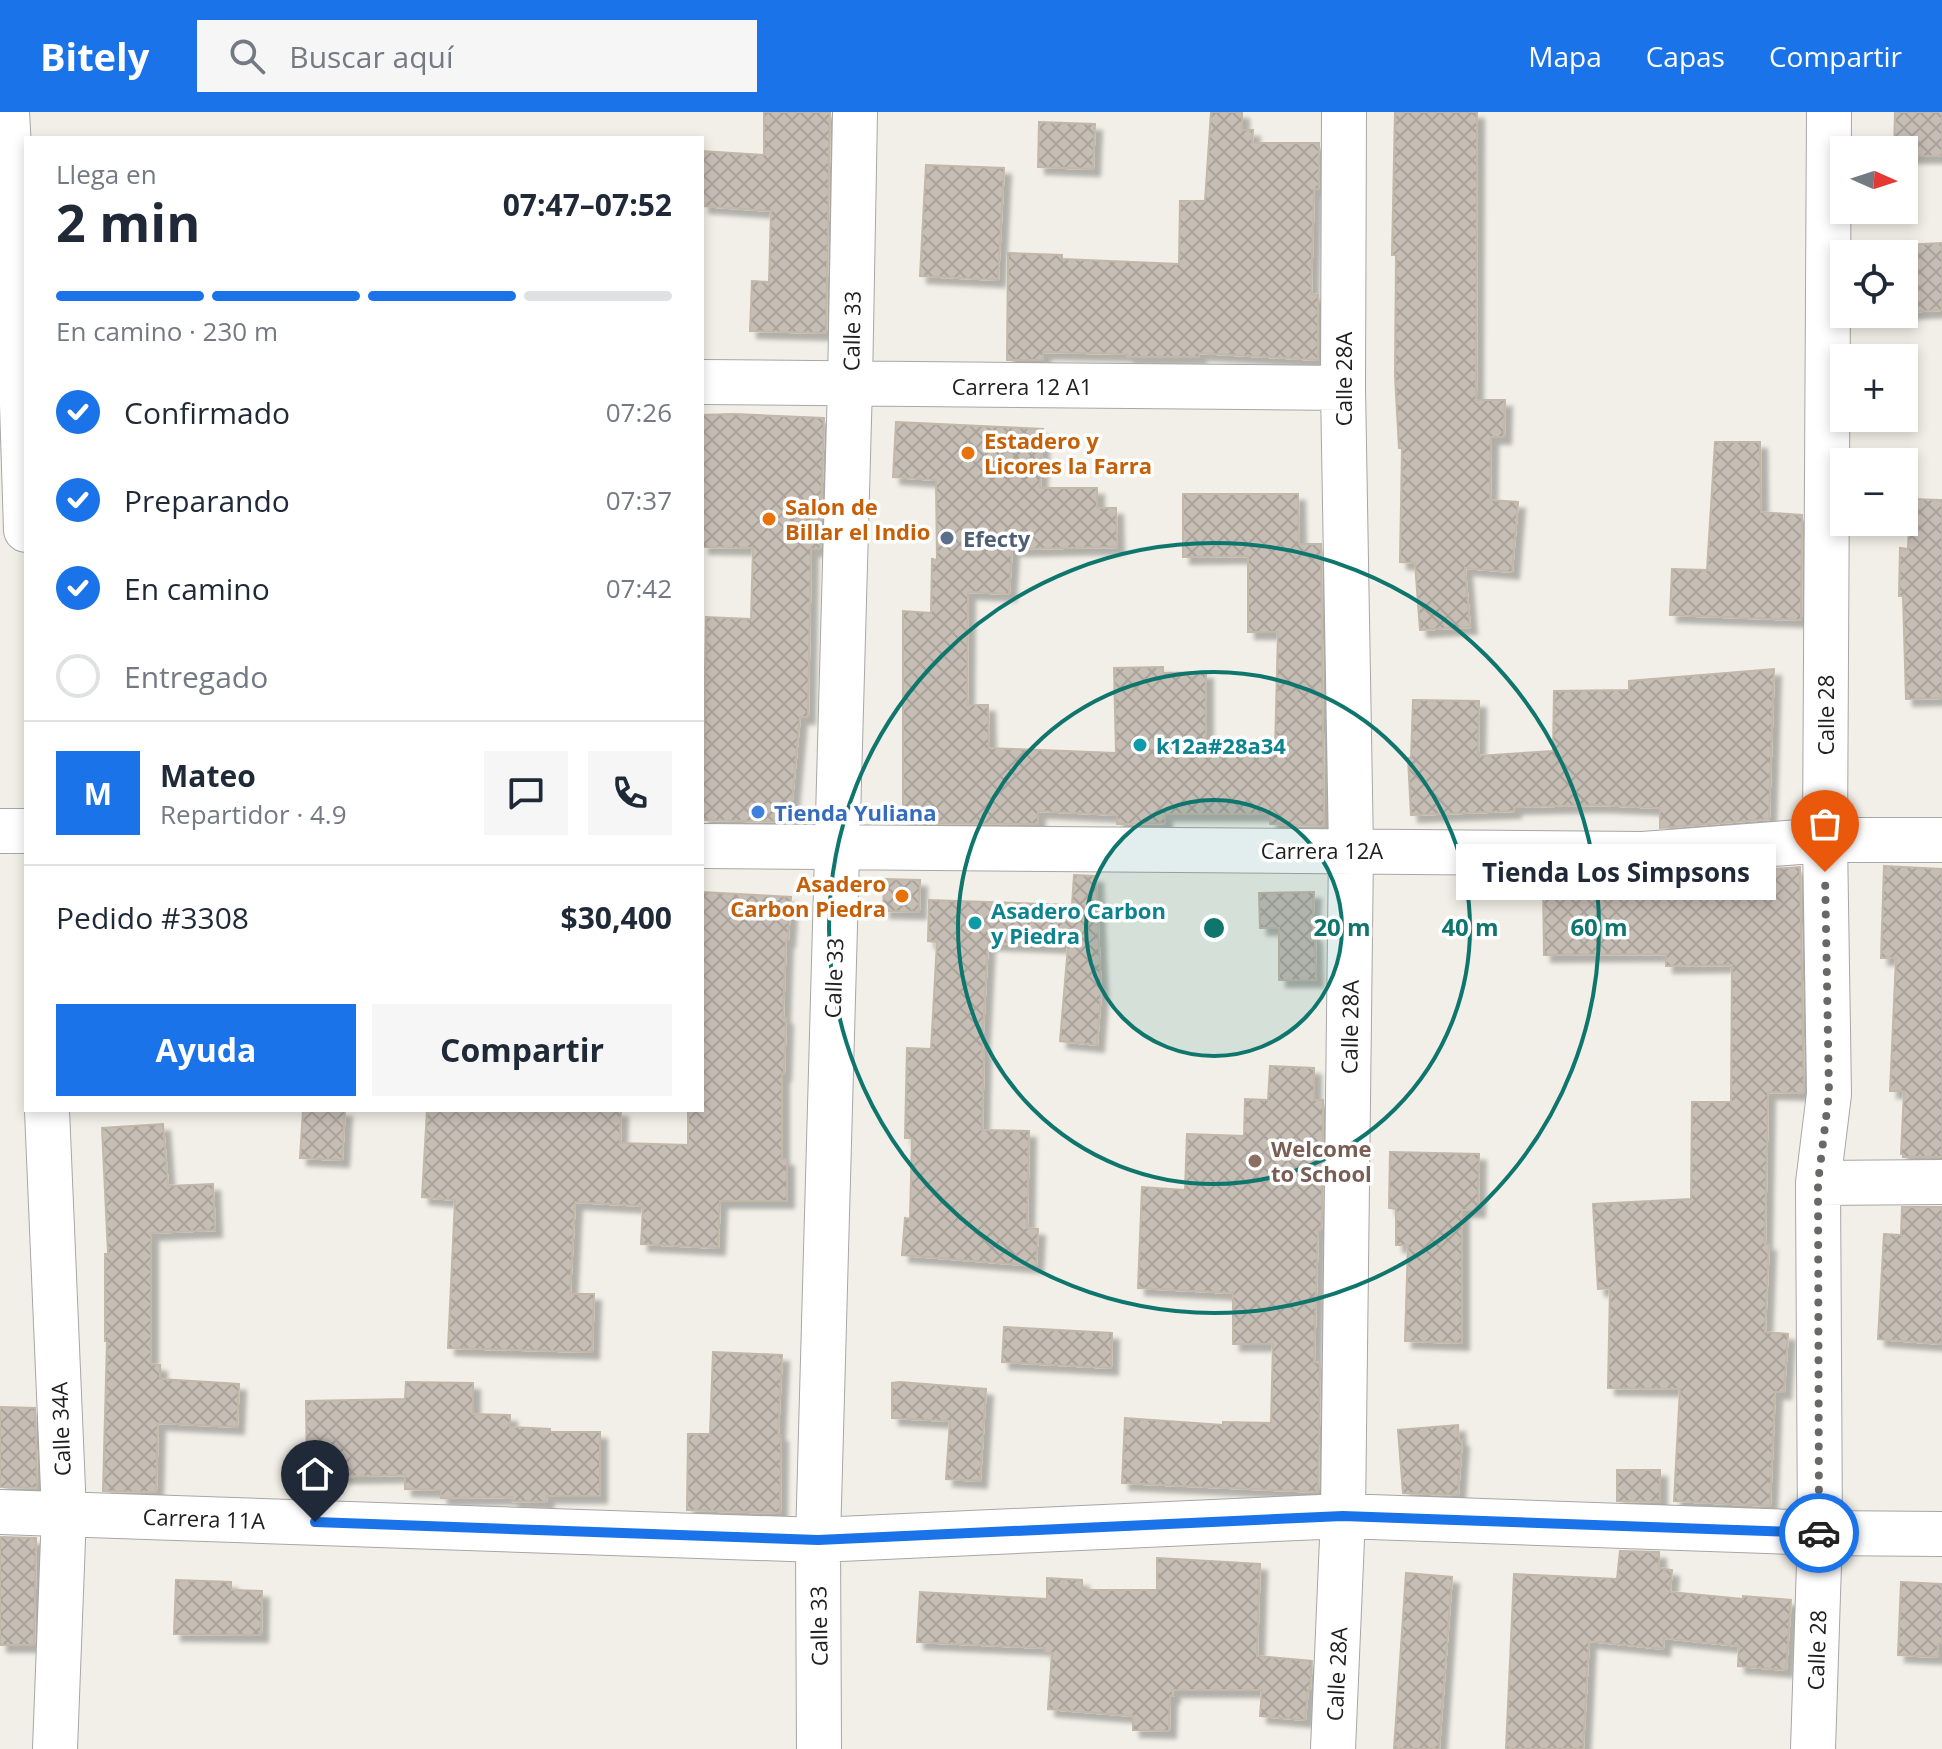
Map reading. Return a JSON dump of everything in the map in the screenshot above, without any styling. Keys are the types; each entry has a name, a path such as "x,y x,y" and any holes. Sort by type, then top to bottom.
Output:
{"street":[{"path":"7,112 16,373 24,499"},
{"name":"Calle 33","path":"819,1749 818,1540 855,112"},
{"name":"Calle 28A","path":"1333,1749 1343,1516 1351,850 1343,388 1344,112"},
{"name":"Calle 28","path":"1813,1749 1820,1533 1818,1183 1829,1094 1825,840 1829,112"},
{"name":"Carrera 12 A1","path":"704,382 1343,388"},
{"path":"0,831 24,831"},
{"name":"Carrera 12A","path":"704,846 1643,854 1825,840 1942,840"},
{"name":"Calle 34A","path":"47,1112 64,1513 55,1749"},
{"path":"1818,1183 1942,1182"},
{"name":"Carrera 11A","path":"0,1512 818,1540 1343,1516 1820,1533 1942,1534"}],"building":[{"path":"764,112 830,112 826,333 750,331 752,281 769,282 771,211 704,206 704,151 764,155"},
{"path":"1211,112 1242,112 1242,130 1253,130 1252,143 1319,143 1319,189 1314,189 1311,294 1318,295 1318,360 1199,353 1199,357 1127,357 1127,354 1043,352 1043,360 1007,360 1008,253 1062,255 1062,259 1179,264 1180,201 1205,201"},
{"path":"1395,112 1477,112 1476,400 1505,400 1504,437 1491,437 1490,500 1518,502 1512,572 1465,568 1470,627 1420,630 1415,563 1400,562 1402,448 1399,448 1395,376 1396,255 1392,255"},
{"path":"1895,112 1942,112 1942,156 1918,156 1918,136 1894,136"},
{"path":"1039,122 1095,124 1093,169 1038,167"},
{"path":"926,165 1004,168 998,280 920,276"},
{"path":"1942,243 1942,310 1918,311 1918,244"},
{"path":"704,415 824,418 820,549 811,549 808,717 800,717 790,822 704,820 706,617 751,619 753,548 704,547"},
{"path":"896,422 1043,429 1040,488 1097,488 1097,508 1116,508 1117,547 1012,549 1009,594 968,592 967,705 988,705 989,748 1116,753 1114,668 1163,667 1163,673 1206,672 1206,748 1275,749 1278,632 1248,632 1248,556 1183,557 1183,494 1298,494 1299,544 1321,544 1324,826 1270,824 1270,814 1165,814 1165,823 1117,824 1117,815 1038,811 1038,824 903,823 903,611 931,613 932,559 937,560 936,480 893,477"},
{"path":"1715,442 1760,442 1761,512 1802,515 1801,620 1670,615 1672,569 1707,570"},
{"path":"1918,499 1942,500 1942,698 1906,699 1903,596 1899,596 1900,548 1908,549 1909,536 1918,536"},
{"path":"1774,669 1769,819 1660,828 1660,808 1598,805 1514,807 1514,811 1411,815 1408,758 1411,758 1413,700 1479,701 1478,756 1553,751 1554,691 1629,690 1629,681"},
{"path":"1884,866 1942,869 1942,1157 1903,1157 1901,1154 1904,1091 1890,1091 1896,958 1881,958"},
{"path":"1800,867 1804,1093 1768,1092 1765,1244 1769,1244 1765,1332 1788,1334 1784,1392 1775,1392 1770,1506 1674,1501 1680,1389 1608,1388 1610,1288 1598,1289 1593,1204 1691,1199 1692,1102 1731,1102 1732,965 1666,966 1666,954 1544,955 1543,885 1662,881 1662,878"},
{"path":"1074,875 1096,876 1101,993 1097,1045 1060,1041 1068,946 988,943 982,1051 982,1130 1029,1131 1027,1228 1038,1229 1036,1266 902,1255 905,1218 910,1219 912,1138 905,1138 907,1048 931,1049 937,942 928,941 929,900 1072,905"},
{"name":"Asadero Carbon Piedra","path":"884,879 920,880 919,912 883,911"},
{"path":"704,892 791,897 786,940 782,1074 782,1159 787,1159 787,1201 720,1201 718,1248 641,1244 643,1206 575,1202 570,1294 594,1294 592,1352 448,1348 455,1200 422,1197 427,1112 621,1112 620,1143 688,1145 688,1112 704,1112"},
{"path":"1314,892 1312,937 1315,936 1316,980 1279,980 1279,928 1260,928 1259,893"},
{"path":"1270,1066 1314,1068 1314,1100 1323,1100 1322,1217 1321,1229 1318,1230 1314,1362 1320,1363 1318,1492 1122,1483 1125,1418 1223,1425 1223,1422 1271,1423 1273,1344 1233,1344 1233,1293 1138,1288 1142,1187 1185,1190 1187,1134 1244,1136 1245,1099 1268,1100"},
{"path":"303,1112 345,1112 342,1160 300,1158"},
{"path":"163,1124 168,1186 213,1184 215,1230 151,1233 151,1364 160,1365 160,1379 239,1384 237,1427 158,1423 156,1492 103,1491 107,1341 105,1254 108,1254 102,1128"},
{"path":"1390,1152 1479,1154 1478,1210 1462,1210 1462,1343 1405,1341 1408,1245 1396,1245 1396,1209 1389,1208"},
{"path":"1902,1207 1942,1207 1942,1344 1878,1339 1884,1234 1901,1235"},
{"path":"1004,1327 1112,1333 1111,1368 1002,1362"},
{"path":"713,1352 782,1355 778,1435 781,1435 780,1513 687,1510 688,1434 710,1434"},
{"path":"406,1382 473,1383 473,1414 510,1415 510,1427 550,1429 550,1432 600,1432 600,1496 547,1496 546,1502 512,1501 512,1497 441,1498 441,1490 405,1489 405,1475 307,1477 306,1401 405,1399"},
{"path":"892,1383 986,1389 980,1481 946,1479 950,1421 892,1418"},
{"path":"0,1407 35,1408 37,1488 0,1487"},
{"path":"1458,1425 1459,1440 1462,1440 1458,1495 1403,1493 1398,1430"},
{"path":"1617,1470 1660,1470 1660,1502 1617,1501"},
{"path":"0,1537 36,1538 34,1645 0,1645"},
{"path":"1620,1551 1659,1552 1659,1568 1672,1570 1670,1592 1791,1600 1786,1670 1738,1666 1739,1646 1664,1638 1663,1649 1589,1641 1583,1749 1506,1749 1514,1574 1617,1579"},
{"path":"1157,1558 1260,1564 1257,1656 1312,1661 1305,1720 1260,1716 1262,1690 1172,1690 1169,1731 1133,1730 1133,1716 1048,1709 1052,1653 1045,1653 1045,1648 917,1642 920,1592 1047,1599 1047,1578 1082,1580 1082,1590 1157,1590"},
{"path":"1406,1573 1452,1577 1439,1749 1394,1749"},
{"path":"176,1580 231,1582 231,1590 262,1591 261,1635 174,1634"},
{"path":"1901,1582 1942,1584 1942,1643 1938,1643 1938,1657 1898,1655"}],"way so far":[{"path":"1819,1533 1818,1183 1829,1094 1825,872"}],"place":[{"name":"Estadero y Licores la Farra","path":"968,453"},
{"name":"Salon de Billar el Indio","path":"769,519"},
{"name":"Efecty","path":"947,538"},
{"name":"k12a#28a34","path":"1140,745"},
{"name":"Tienda Yuliana","path":"758,812"},
{"name":"Tienda Los Simpsons","path":"1825,872"},
{"name":"Asadero Carbon Piedra","path":"902,896"},
{"name":"Asadero Carbon y Piedra","path":"975,923"},
{"name":"Welcome to School","path":"1255,1161"}],"route":[{"path":"315,1522 818,1540 1343,1516 1819,1533"}]}
